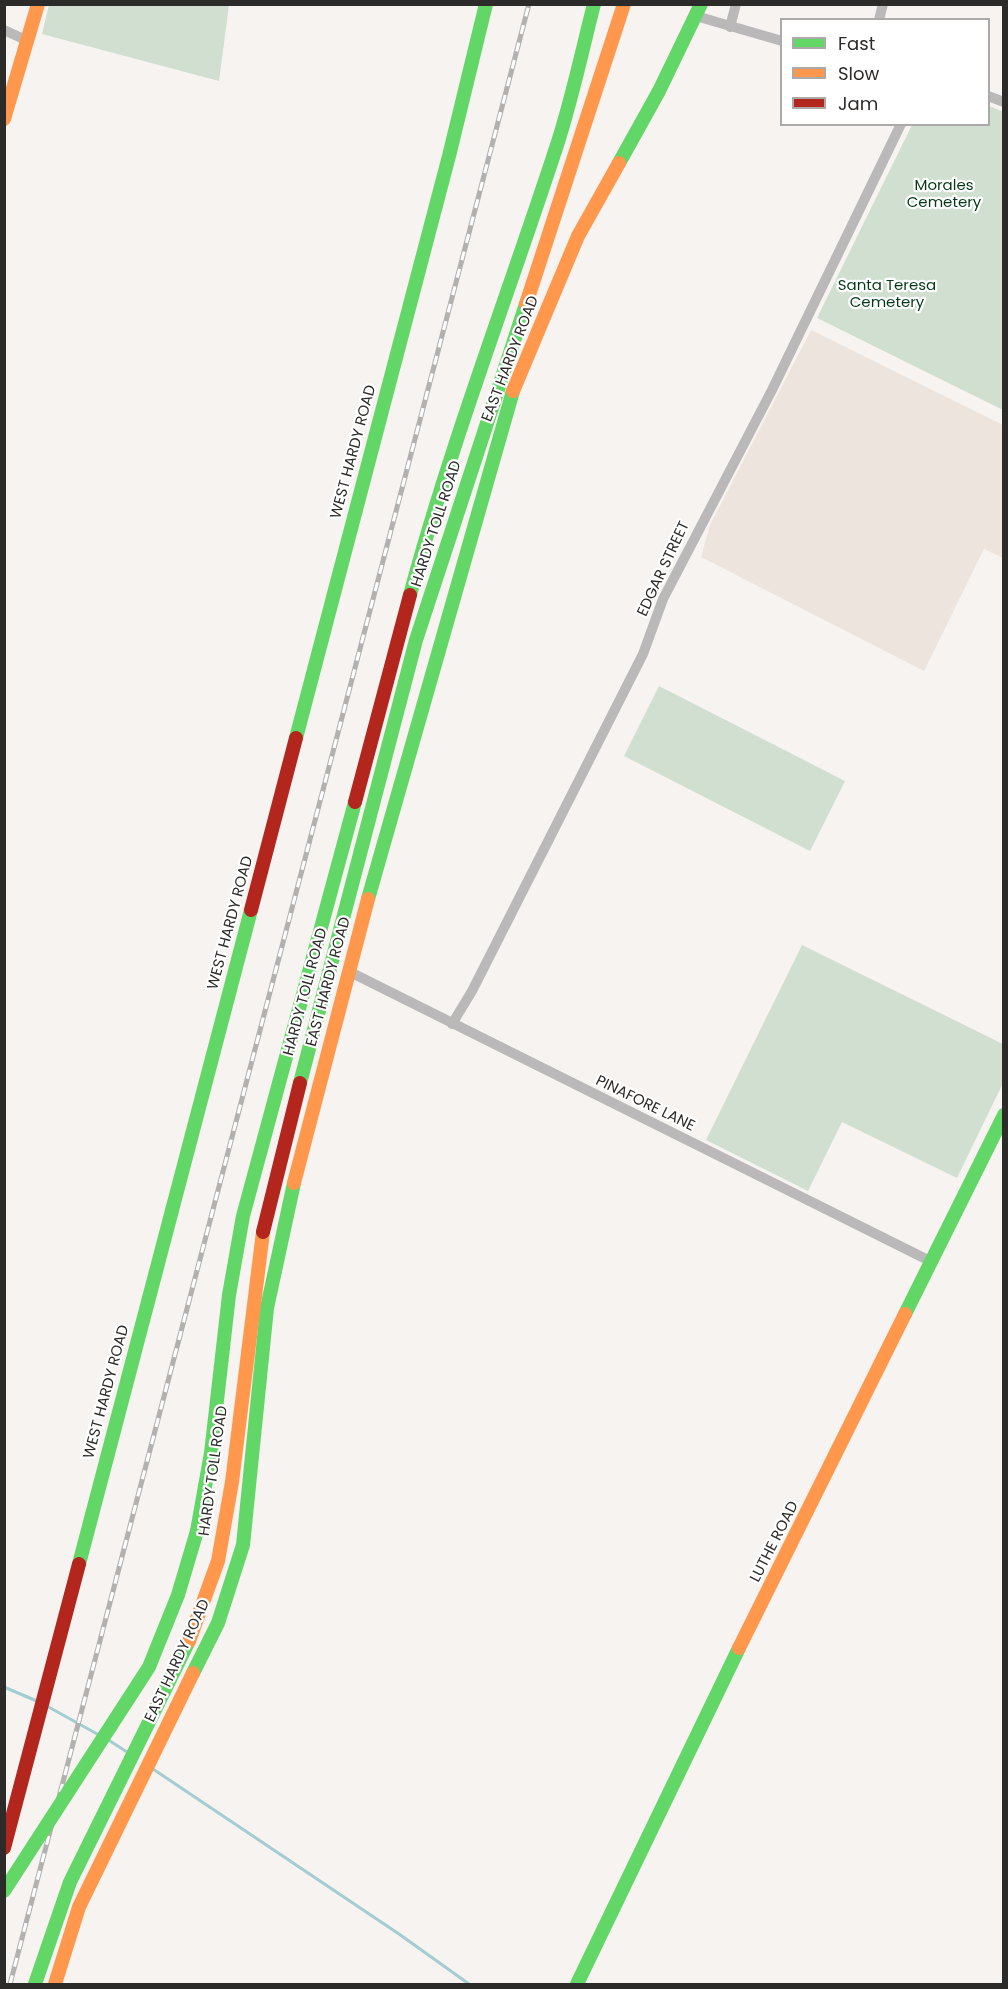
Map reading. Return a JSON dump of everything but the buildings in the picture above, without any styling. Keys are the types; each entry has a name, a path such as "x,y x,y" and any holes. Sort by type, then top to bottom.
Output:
{"main road":[{"path":"4,119 38,4"},
{"name":"WEST HARDY ROAD","path":"4,1848 245,937 486,4"},
{"name":"HARDY TOLL ROAD","path":"4,1891 149,1667 178,1595 197,1532 209,1470 227,1305 243,1216 424,544 498,315 558,143 594,4"},
{"name":"HARDY TOLL ROAD","path":"35,1984 70,1882 197,1624 218,1561 232,1482 259,1246 265,1217 416,640 624,4"},
{"name":"EAST HARDY ROAD","path":"55,1984 80,1907 143,1772 218,1623 243,1545 274,1262 348,971 513,391 578,236 659,91 698,10"},
{"name":"LUTHE ROAD","path":"577,1984 732,1662 1004,1115"}],"street":[{"path":"730,27 736,4"},
{"path":"698,10 730,27 780,40"},
{"path":"4,30 28,41"},
{"name":"EDGAR STREET","path":"452,1024 472,991 643,654 663,599 772,390 899,126"},
{"name":"PINAFORE LANE","path":"348,971 930,1261"}],"shaded area":[{"path":"811,330 1003,425 1003,558 984,549 924,671 701,557 710,525"}],"green space":[{"path":"49,5 229,5 219,81 42,34"},
{"path":"990,106 1004,112 1003,410 817,318 912,126 990,126"},
{"path":"659,686 845,781 810,851 624,756"},
{"path":"802,945 1003,1044 1003,1083 957,1178 842,1122 808,1191 706,1140"}],"waterway":[{"path":"4,1687 39,1702"},
{"path":"45,1705 99,1735"},
{"path":"110,1741 127,1752"},
{"path":"150,1767 399,1934 469,1984"}],"railway":[{"path":"10,1984 529,4"}],"traffic: fast":[{"path":"296,738 449,156 486,4"},
{"path":"410,595 443,482 562,128 594,4"},
{"path":"619,163 659,91 701,4"},
{"path":"300,1083 416,640 526,304"},
{"path":"368,899 513,391"},
{"path":"197,1531 211,1453 229,1295 243,1216 355,802"},
{"path":"79,1564 251,910"},
{"path":"905,1314 1004,1115"},
{"path":"193,1673 218,1623 243,1545 267,1308 294,1183"},
{"path":"4,1891 149,1667 178,1595 197,1531"},
{"path":"35,1984 70,1882 189,1641"},
{"path":"577,1984 739,1648"}],"traffic: slow":[{"path":"4,119 38,4"},
{"path":"526,304 624,4"},
{"path":"513,391 578,236 619,163"},
{"path":"294,1183 368,899"},
{"path":"189,1641 218,1561 232,1482 263,1232"},
{"path":"739,1648 905,1314"},
{"path":"55,1984 79,1907 193,1673"}],"traffic: jam":[{"path":"355,802 410,595"},
{"path":"251,910 296,738"},
{"path":"263,1232 300,1083"},
{"path":"4,1848 79,1564"}],"park label":[{"name":"Morales Cemetery","path":"944,194"},
{"name":"Santa Teresa Cemetery","path":"887,294"}]}
